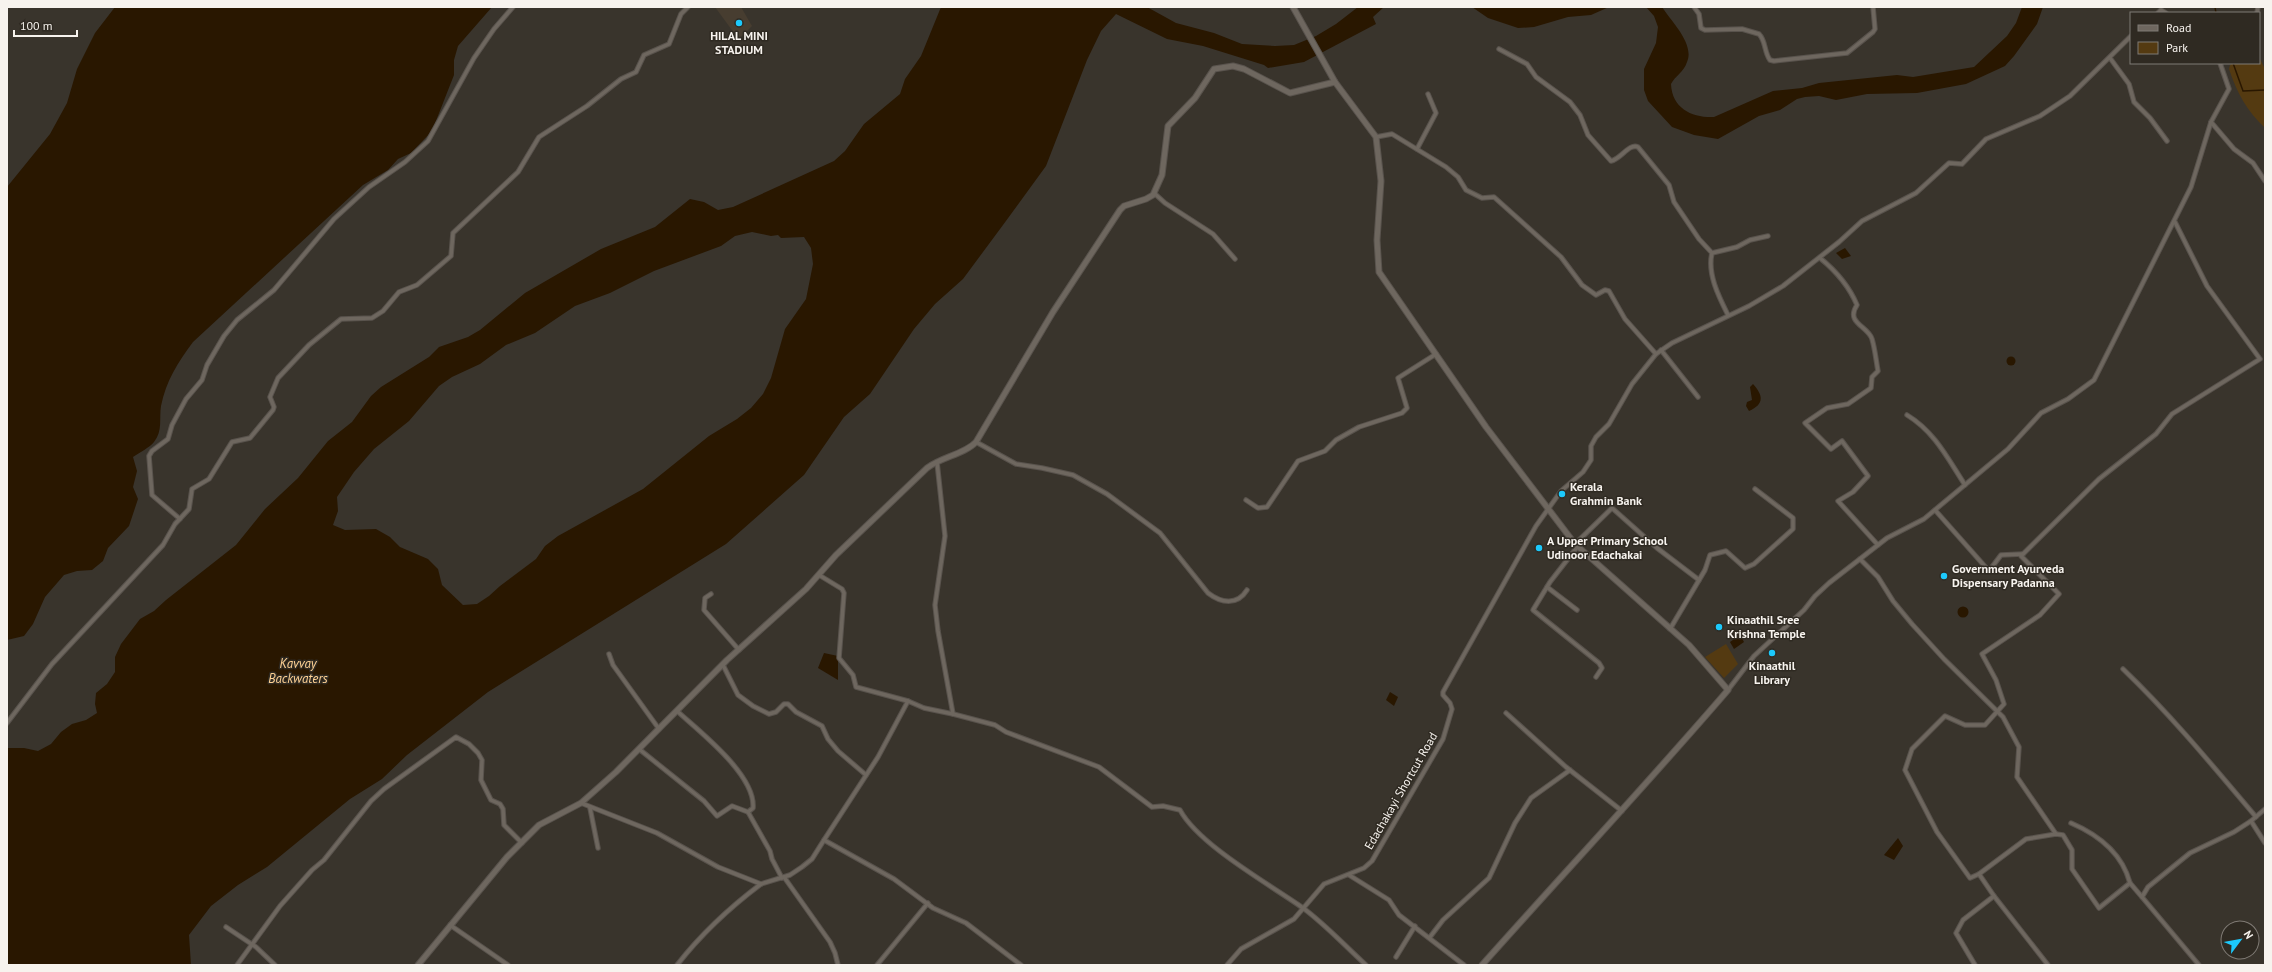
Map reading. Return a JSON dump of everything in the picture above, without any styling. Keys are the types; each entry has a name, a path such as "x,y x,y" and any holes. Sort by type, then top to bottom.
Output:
{"main road":[{"path":"1293,7 1335,82 1376,138 1381,180 1377,240 1379,272 1486,427 1577,545 1689,645 1728,690 1622,811 1482,965"},
{"path":"418,965 450,924 539,825 581,803 639,749 723,665 775,619 864,528 937,460 966,449 976,442 1053,312 1120,210 1124,206 1146,200 1154,193 1162,175 1168,126 1195,98 1214,69 1225,65 1244,69 1290,93 1335,82"}],"street":[{"path":"180,519 152,495 149,456 152,451 168,439 175,419 190,392 202,380 207,365 218,345 237,320 270,294 292,271 334,220 369,187 405,162 428,142 474,58 494,29 513,7"},
{"path":"7,722 52,664 163,545 180,519 189,509 192,489 209,479 232,442 250,438 273,410 273,404 270,397 275,384 305,349 341,319 372,318 383,311 399,292 417,285 451,256 453,233 518,172 539,137 587,106 621,79 636,72 644,55 669,44 681,14 688,7"},
{"path":"1694,7 1700,14 1701,28 1705,30 1742,29 1759,34 1764,42 1767,56 1770,60 1774,61 1847,53 1875,29 1872,7"},
{"path":"1548,507 1561,492 1583,472 1592,460 1591,446 1596,437 1609,424 1632,384 1660,350 1762,299 1783,286 1820,258 1862,221 1916,193 1949,163 1958,165 1967,160 1986,139 2040,116 2070,96 2130,37"},
{"path":"1499,48 1527,64 1536,77 1570,102 1580,115 1588,135 1611,161 1634,146 1638,147 1669,185 1674,202 1699,239 1712,253 1712,273 1715,288 1728,315"},
{"path":"2110,58 2129,84 2134,102 2150,118 2167,141"},
{"path":"1728,690 1754,656 1804,610 1815,596 1886,538 1920,522 1935,510 2008,449 2040,413 2068,399 2094,380 2175,222 2191,187 2211,122 2229,89 2220,64"},
{"path":"1417,149 1436,113 1428,94"},
{"path":"2211,122 2234,149 2253,163 2265,182"},
{"path":"1376,138 1392,134 1458,176 1466,190 1482,198 1494,197 1561,257 1582,285 1596,295 1605,290 1609,291 1625,320 1656,354"},
{"path":"1154,193 1165,203 1213,234 1235,259"},
{"path":"1935,510 1989,571 2001,555 2023,554 2099,479 2156,434 2172,414 2260,359 2207,286 2175,222"},
{"path":"1712,253 1737,247 1750,240 1768,236"},
{"path":"1820,258 1841,277 1852,295 1857,305 1853,313 1854,318 1859,326 1869,333 1872,338 1878,371 1872,377 1871,388 1848,404 1827,408 1805,423 1831,450 1842,441 1868,476 1853,492 1838,501 1878,545"},
{"path":"1660,350 1698,397"},
{"path":"1246,500 1258,508 1267,507 1298,461 1325,451 1336,440 1359,427 1402,413 1407,408 1398,378 1436,354"},
{"path":"1907,415 1923,426 1940,446 1965,485"},
{"path":"976,442 1016,464 1073,475 1107,494 1160,533 1208,593 1216,600 1232,602 1241,598 1247,590"},
{"path":"937,460 945,536 935,605 938,631 953,714"},
{"path":"1670,629 1699,580 1710,556 1726,551 1745,568 1754,564 1793,529 1793,518 1756,489"},
{"name":"Edachakayi Shortcut Road","path":"1227,965 1241,949 1294,919 1324,884 1364,868 1372,861 1434,758 1451,717 1450,703 1443,695 1443,692 1514,562 1548,507"},
{"path":"1596,677 1602,668 1600,664 1533,610 1547,587 1577,545 1612,508 1657,548 1699,580"},
{"path":"2023,554 2021,556 2059,594 2040,615 1982,654 1996,680 2004,704 1985,725 1965,725 1945,716 1912,749 1905,770 1936,832 1970,878 1979,874 2026,839 2056,834 2063,835 2072,850 2072,869 2099,908 2130,883"},
{"path":"1860,559 1878,576 1893,601 1912,624 1954,670 1998,711 2019,747 2017,776 2056,834"},
{"path":"819,575 842,589 844,593 839,658 853,674 856,687 861,690 878,692 924,708 995,725 1006,732 1099,767 1152,807 1163,806 1180,810 1189,823 1219,850 1330,929 1366,965"},
{"path":"1547,587 1577,610"},
{"path":"711,594 706,598 704,610 739,650"},
{"path":"609,654 613,665 659,729"},
{"path":"723,665 740,698 769,714 784,704 788,704 796,712 822,726 828,739 866,775"},
{"path":"2123,669 2149,694 2204,755 2256,817"},
{"path":"677,965 696,941 721,915 761,884 783,877 812,859 866,775 908,702"},
{"path":"677,711 711,740 738,772 754,800 753,808 748,812"},
{"path":"1506,713 1570,770 1622,811"},
{"path":"237,965 280,906 312,870 324,860 371,801 384,789 456,737 464,740 478,753 482,760 481,780 488,796 494,802 500,804 503,809 504,825 522,843"},
{"path":"639,749 704,801 717,816 732,806 748,812 783,877 830,942 838,965"},
{"path":"1430,937 1443,920 1489,878 1515,823 1531,798 1570,770"},
{"path":"581,803 590,808 657,833 718,867 761,884"},
{"path":"590,808 598,848"},
{"path":"2142,897 2148,887 2190,853 2234,832 2251,821 2265,809"},
{"path":"2251,821 2265,843"},
{"path":"2071,823 2092,832 2114,851 2124,866 2130,883 2199,965"},
{"path":"824,840 894,878 933,908 966,923 1020,965"},
{"path":"1979,874 1994,896 2048,965"},
{"path":"1349,875 1389,900 1395,912 1430,937 1464,965"},
{"path":"1975,965 1956,933 1963,920 1994,896"},
{"path":"876,965 928,903"},
{"path":"450,924 508,965"},
{"path":"226,926 252,945 275,965"},
{"path":"1396,956 1415,926"}],"shaded area":[{"name":"HILAL MINI STADIUM","path":"715,7 741,7 752,26 742,36 737,37"}],"green space":[{"path":"2260,59 2265,69 2265,128 2243,101 2235,86 2229,69 2230,65 2260,64"},
{"path":"1726,644 1738,664 1724,678 1705,657"}],"water":[{"path":"115,7 492,7 458,46 454,60 454,75 432,131 411,153 398,159 388,170 363,185 193,342 182,357 166,388 161,406 160,429 157,438 150,446 133,457 137,471 133,487 138,499 129,526 108,548 103,561 92,570 77,571 64,575 45,597 33,624 24,636 7,640 7,187 50,134 67,103 77,69 95,33"},
{"name":"Kavvay Backwaters","path":"941,7 1147,7 1176,23 1214,33 1242,44 1275,46 1294,45 1316,36 1336,24 1358,7 1384,7 1373,17 1376,24 1304,62 1268,68 1264,65 1203,46 1167,39 1116,14 1101,31 1087,60 1046,166 1003,225 963,279 935,304 914,329 870,394 844,417 804,475 726,544 488,692 407,755 382,779 350,799 267,867 238,885 211,906 189,935 191,965 7,965 7,748 24,748 38,751 51,744 61,732 72,724 86,720 97,713 95,704 96,693 107,684 115,672 115,657 121,644 140,619 154,611 236,545 265,509 298,478 328,441 352,422 371,396 381,387 429,357 439,347 468,337 480,330 525,293 601,249 655,227 690,199 704,202 718,210 733,207 834,161 845,151 864,124 900,94 905,79 921,56","holes":["752,232 771,236 778,235 781,238 804,237 811,248 813,264 806,299 785,329 771,378 763,394 751,408 737,419 709,436 643,489 558,536 545,546 536,559 477,604 463,605 442,585 438,569 428,559 400,547 390,537 376,529 345,530 333,525 338,511 337,497 354,472 374,449 409,421 439,386 452,377 480,364 506,345 535,333 575,306 610,293 654,271 721,246 735,236"]},
{"path":"1472,7 1609,7 1591,15 1568,17 1534,27 1518,28 1488,18"},
{"path":"1646,7 1662,7 1681,33 1688,48 1689,55 1686,65 1671,84 1672,93 1675,100 1680,106 1691,114 1714,117 1773,91 1802,88 1819,83 1897,75 1913,77 1974,67 2007,36 2016,23 2022,7 2043,7 2037,24 2005,66 1966,84 1917,93 1867,94 1836,100 1819,96 1805,97 1797,99 1780,110 1759,116 1718,139 1694,135 1672,127 1648,101 1644,90 1644,69 1656,43 1658,27 1654,16"},
{"path":"1845,248 1851,256 1842,259 1836,253"},
{"path":"2011,356 2016,361 2011,366 2006,361"},
{"path":"1753,384 1759,392 1761,399 1758,405 1749,411 1746,406 1747,402 1752,400 1750,387"},
{"path":"1963,606 1967,608 1969,612 1967,616 1963,618 1959,616 1957,612 1959,608"},
{"path":"1740,635 1744,642 1734,649 1730,642"},
{"path":"824,653 838,656 838,680 818,668"},
{"path":"1390,692 1398,697 1394,706 1386,700"},
{"path":"1898,838 1903,846 1894,860 1884,855"}],"waterway":[{"path":"2215,7 2216,12"},
{"path":"2233,64 2243,91 2265,90"}],"place":[{"name":"HILAL MINI STADIUM","path":"739,23"},
{"name":"Kerala Grahmin Bank","path":"1562,494"},
{"name":"A Upper Primary School Udinoor Edachakai","path":"1539,548"},
{"name":"Government Ayurveda Dispensary Padanna","path":"1944,576"},
{"name":"Kinaathil Sree Krishna Temple","path":"1719,627"},
{"name":"Kinaathil Library","path":"1772,653"}]}
